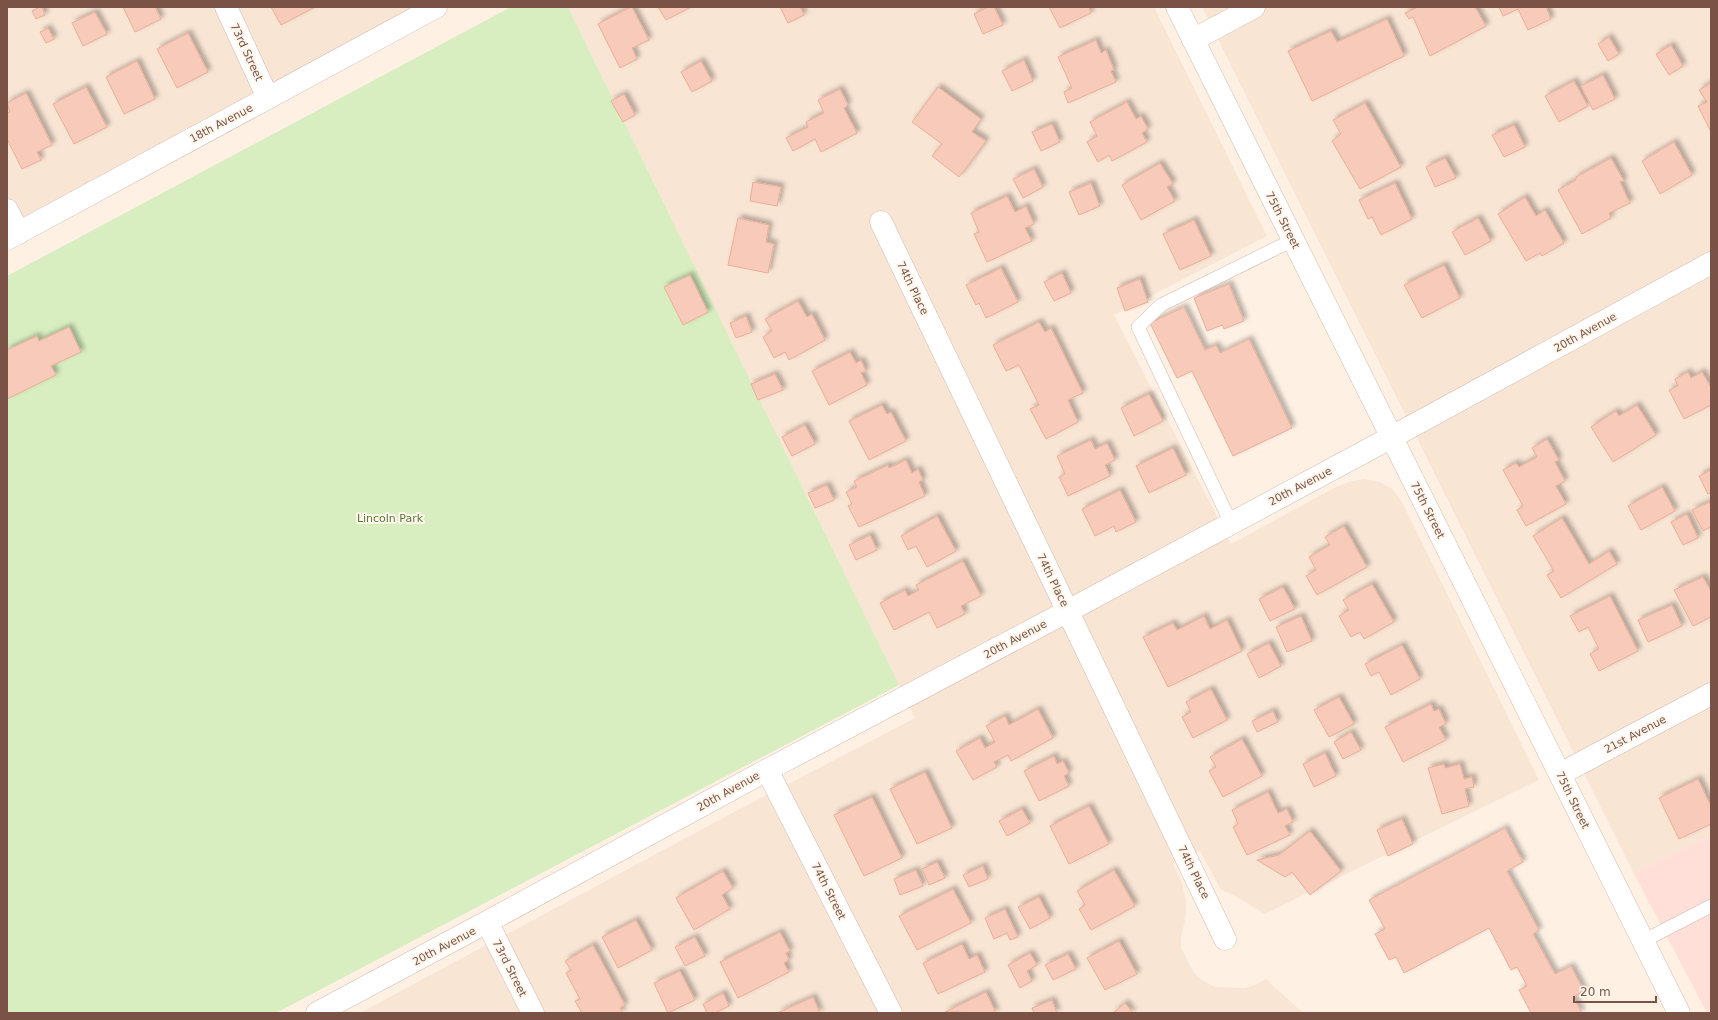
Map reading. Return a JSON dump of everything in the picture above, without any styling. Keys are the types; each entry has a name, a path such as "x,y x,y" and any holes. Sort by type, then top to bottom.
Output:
{"street":[{"name":"73rd Street","path":"226,7 268,98"},
{"name":"18th Avenue","path":"13,236 436,7"},
{"name":"75th Street","path":"1177,7 1679,1013"},
{"path":"1193,40 1254,7"},
{"path":"7,210 13,236"},
{"name":"74th Place","path":"881,222 1226,939"},
{"name":"20th Avenue","path":"317,1013 767,770 1068,611 1392,437 1711,263"},
{"name":"21st Avenue","path":"1560,774 1711,694"},
{"name":"74th Street","path":"767,770 891,1013"},
{"name":"73rd Street","path":"487,922 533,1013"}],"lane":[{"path":"1231,523 1138,328 1161,305 1293,240"},
{"path":"1643,941 1711,906"}],"shaded area":[{"path":"7,7 418,7 7,230"},
{"path":"568,7 1154,7 1267,236 1114,315 1231,544 1332,489 1348,482 1364,479 1380,482 1392,489 1402,502 1539,780 1265,914 1233,895 1221,890 1200,851 1173,864 1181,880 1186,901 1186,915 1181,939 1181,948 1194,973 1203,981 1216,987 1245,988 1266,979 1303,1013 360,1013 732,813 915,718"},
{"path":"1202,7 1711,7 1711,835 1634,874"},
{"path":"1711,835 1711,1013 1707,1013 1634,874"}],"green space":[{"name":"Lincoln Park","path":"511,7 568,7 899,685 276,1013 7,1013 7,276"}],"building":[{"path":"42,7 45,15 36,19 32,11"},
{"path":"123,7 155,7 161,19 135,32"},
{"path":"271,7 312,7 313,8 281,25"},
{"path":"631,7 649,40 632,48 637,59 620,68 598,24"},
{"path":"658,7 691,7 666,20"},
{"path":"780,7 800,7 804,15 788,23"},
{"path":"988,7 994,7 1003,25 983,34 974,14"},
{"path":"1049,7 1089,7 1091,13 1060,28"},
{"path":"1418,7 1475,7 1486,26 1430,56 1413,17 1409,19 1405,13"},
{"path":"1499,7 1546,7 1551,19 1528,30 1518,9 1503,16"},
{"path":"95,12 107,34 83,46 72,23"},
{"path":"1387,19 1404,56 1312,101 1288,51 1331,31 1337,42"},
{"path":"48,28 54,39 46,43 40,32"},
{"path":"188,33 208,72 177,88 157,49"},
{"path":"1609,37 1619,54 1608,61 1598,44"},
{"path":"1096,40 1101,53 1106,50 1114,70 1111,71 1116,82 1068,103 1064,92 1072,88 1058,57"},
{"path":"1671,45 1683,66 1669,75 1656,54"},
{"path":"1024,60 1033,81 1012,91 1002,71"},
{"path":"137,61 155,99 124,114 106,77"},
{"path":"701,61 712,81 692,92 681,72"},
{"path":"1603,75 1615,99 1593,110 1581,86"},
{"path":"1574,81 1588,106 1559,122 1545,96"},
{"path":"1711,83 1711,132 1698,106 1707,102 1699,90"},
{"path":"86,87 107,127 74,144 53,104"},
{"path":"938,87 981,119 972,132 986,141 959,177 932,156 942,144 912,122"},
{"path":"840,89 848,105 844,108 857,133 821,152 815,139 793,151 786,138 808,127 806,122 824,113 818,100"},
{"path":"26,93 52,145 37,152 41,160 22,169 7,139 7,113 10,112 7,103"},
{"path":"624,94 635,115 623,122 611,101"},
{"path":"1127,102 1136,119 1141,116 1148,129 1142,133 1147,142 1112,161 1109,155 1098,162 1087,142 1097,136 1090,122"},
{"path":"1365,103 1401,167 1360,189 1332,141 1341,134 1333,120"},
{"path":"1052,124 1060,142 1041,151 1032,132"},
{"path":"1514,125 1525,147 1504,157 1492,135"},
{"path":"1674,142 1692,175 1660,194 1642,161"},
{"path":"1445,158 1456,178 1435,187 1426,167"},
{"path":"1611,158 1624,181 1620,182 1630,203 1609,213 1611,218 1582,234 1558,190 1576,180 1576,177"},
{"path":"1160,163 1173,184 1167,187 1175,201 1141,220 1122,185"},
{"path":"1034,169 1043,187 1023,198 1013,179"},
{"path":"753,182 781,187 777,206 750,201"},
{"path":"1091,183 1100,206 1079,215 1069,192"},
{"path":"1395,183 1412,219 1381,235 1372,217 1368,219 1359,200"},
{"path":"1007,196 1015,212 1026,206 1034,224 1025,228 1032,241 987,262 974,234 979,232 971,213"},
{"path":"1525,197 1536,216 1545,210 1564,243 1542,256 1540,253 1526,261 1498,214"},
{"path":"738,218 769,225 766,242 774,244 768,273 728,265"},
{"path":"1478,218 1491,241 1465,255 1452,232"},
{"path":"1194,220 1211,256 1180,270 1163,234"},
{"path":"1444,265 1460,298 1422,318 1404,285"},
{"path":"1001,268 1018,302 986,318 979,303 976,305 966,285"},
{"path":"1062,273 1071,293 1054,301 1044,282"},
{"path":"690,275 708,312 683,325 664,287"},
{"path":"1140,279 1148,302 1125,311 1117,288"},
{"path":"1229,284 1244,321 1224,329 1222,325 1207,331 1194,298"},
{"path":"798,301 807,317 812,314 825,340 789,360 785,352 774,358 763,337 772,331 765,319"},
{"path":"1184,307 1205,350 1216,345 1220,353 1249,339 1292,428 1233,456 1192,371 1177,378 1150,323"},
{"path":"746,316 752,332 736,338 730,323"},
{"path":"1039,322 1045,332 1051,328 1083,393 1068,400 1078,422 1046,439 1030,409 1039,405 1019,365 1006,371 993,345"},
{"path":"69,327 81,352 51,366 56,375 7,399 7,350 37,336 39,341"},
{"path":"850,352 856,363 861,360 866,371 861,373 867,385 829,405 812,371"},
{"path":"1688,372 1691,378 1702,372 1711,387 1711,405 1684,419 1669,390 1678,386 1675,379"},
{"path":"775,374 783,390 758,400 751,384"},
{"path":"1149,394 1163,421 1134,436 1121,408"},
{"path":"882,405 887,414 891,412 906,441 869,460 849,421"},
{"path":"1637,405 1656,435 1613,462 1591,427 1616,411 1619,416"},
{"path":"805,425 815,444 792,456 782,437"},
{"path":"1547,439 1559,460 1555,462 1565,481 1556,486 1566,504 1526,526 1517,510 1523,506 1503,470 1516,463 1519,467 1537,457 1532,448"},
{"path":"1091,440 1095,449 1107,443 1115,460 1105,465 1110,476 1068,496 1059,477 1065,474 1057,456"},
{"path":"1173,448 1186,475 1149,493 1136,466"},
{"path":"906,460 912,473 918,469 923,480 919,482 925,496 859,527 848,506 852,504 846,492 857,487 854,481 888,465 889,468"},
{"path":"1711,470 1711,493 1708,494 1699,476"},
{"path":"827,485 834,500 815,508 808,493"},
{"path":"1662,487 1675,511 1641,530 1628,506"},
{"path":"1120,490 1136,522 1116,532 1114,526 1095,536 1082,509"},
{"path":"1709,502 1711,505 1711,527 1703,531 1692,510"},
{"path":"1687,514 1698,538 1683,545 1671,522"},
{"path":"937,516 956,551 927,567 916,546 908,550 901,536"},
{"path":"1562,518 1589,564 1609,551 1617,564 1561,598 1547,575 1554,571 1533,536"},
{"path":"1344,526 1367,567 1317,595 1306,576 1316,570 1309,557 1330,545 1325,537"},
{"path":"870,535 877,550 856,560 849,545"},
{"path":"963,561 981,596 961,606 965,614 937,628 929,612 894,630 880,603 905,590 908,596 919,590 916,585"},
{"path":"1703,577 1711,591 1711,617 1693,626 1674,590"},
{"path":"1372,584 1394,622 1364,639 1360,632 1351,637 1339,616 1349,610 1343,600"},
{"path":"1283,587 1295,609 1270,621 1259,599"},
{"path":"1610,596 1638,651 1599,671 1590,654 1599,649 1588,627 1579,632 1570,616"},
{"path":"1672,605 1682,626 1648,642 1638,620"},
{"path":"1204,616 1210,629 1227,620 1242,651 1168,687 1143,637 1173,623 1177,630"},
{"path":"1301,616 1312,641 1287,652 1276,627"},
{"path":"1269,643 1281,666 1259,678 1247,654"},
{"path":"1402,645 1420,679 1391,695 1379,672 1371,676 1365,664"},
{"path":"1211,689 1227,720 1193,738 1182,717 1191,712 1186,702"},
{"path":"1339,697 1354,724 1329,737 1314,710"},
{"path":"1431,704 1434,711 1439,709 1446,724 1439,727 1446,740 1403,762 1385,727"},
{"path":"1038,709 1053,738 1011,761 1008,755 994,762 997,767 973,780 956,751 980,738 985,748 995,742 986,726 1005,716 1009,725"},
{"path":"1273,711 1278,722 1257,732 1252,721"},
{"path":"1351,732 1361,750 1343,759 1334,742"},
{"path":"1242,739 1262,776 1223,797 1209,771 1216,767 1210,757"},
{"path":"1325,753 1336,776 1314,787 1303,764"},
{"path":"1054,756 1057,764 1063,761 1069,773 1064,776 1069,786 1039,801 1024,771"},
{"path":"1444,764 1445,768 1460,764 1464,779 1472,777 1474,787 1465,789 1469,806 1442,814 1428,768"},
{"path":"925,772 952,828 917,844 890,789"},
{"path":"1698,779 1711,806 1711,824 1679,839 1659,798"},
{"path":"1268,792 1278,813 1287,809 1293,822 1285,826 1290,835 1247,855 1233,827 1238,824 1232,810"},
{"path":"872,797 902,858 864,876 834,815"},
{"path":"1089,806 1109,844 1069,864 1050,826"},
{"path":"1022,809 1030,823 1007,836 999,821"},
{"path":"1402,819 1413,844 1388,856 1377,830"},
{"path":"1505,828 1523,862 1507,871 1539,930 1533,934 1555,974 1571,966 1584,991 1573,997 1582,1013 1531,1013 1519,990 1527,986 1517,967 1511,970 1489,928 1404,973 1396,957 1389,960 1375,934 1385,929 1369,900"},
{"path":"1310,831 1341,871 1310,895 1292,872 1285,877 1257,860 1279,855"},
{"path":"937,862 945,878 929,885 922,869"},
{"path":"983,866 988,879 969,887 963,875"},
{"path":"916,870 923,886 900,895 894,879"},
{"path":"1114,870 1135,906 1091,930 1079,909 1085,905 1077,891"},
{"path":"723,871 733,888 722,895 730,909 694,930 676,898"},
{"path":"953,889 971,923 917,950 899,916"},
{"path":"1039,897 1050,918 1030,929 1018,907"},
{"path":"1005,909 1018,937 1010,940 1007,933 994,939 985,918"},
{"path":"636,920 652,950 618,968 602,937"},
{"path":"780,932 790,951 786,953 789,960 784,963 789,972 738,998 720,962"},
{"path":"695,937 705,956 685,966 675,947"},
{"path":"1119,941 1137,974 1105,990 1087,958"},
{"path":"962,944 969,959 977,955 985,972 938,994 923,963"},
{"path":"593,945 625,1005 620,1008 623,1013 582,1013 575,1001 580,999 566,973 571,970 565,961"},
{"path":"1030,953 1037,965 1027,971 1032,981 1020,988 1008,965"},
{"path":"1068,954 1076,969 1053,980 1045,965"},
{"path":"680,971 695,1000 668,1013 654,983"},
{"path":"986,992 996,1013 945,1012"},
{"path":"723,993 729,1006 715,1013 707,1013 703,1004"},
{"path":"813,997 820,1013 777,1013"},
{"path":"1052,1000 1057,1013 1034,1013 1032,1008"},
{"path":"1125,1003 1133,1013 1113,1013"}]}
